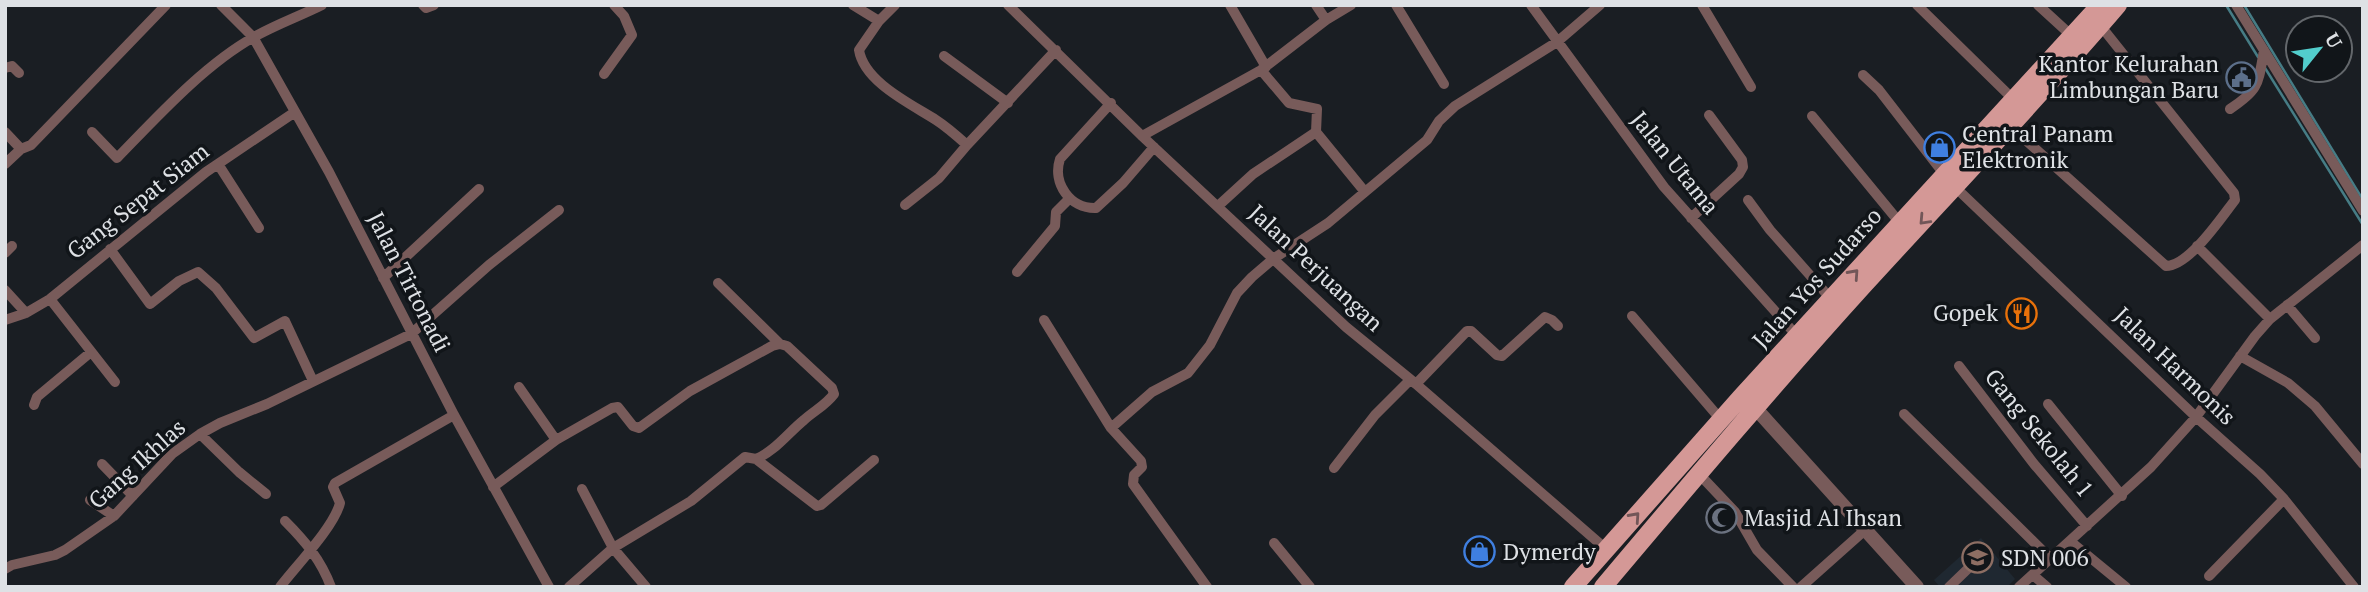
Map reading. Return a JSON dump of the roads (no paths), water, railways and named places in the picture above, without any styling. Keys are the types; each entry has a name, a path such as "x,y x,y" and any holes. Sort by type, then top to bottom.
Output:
{"main road":[{"name":"Jalan Yos Sudarso","path":"2000,130 2014,100 2101,5"},
{"name":"Jalan Yos Sudarso","path":"1573,587 1722,421 1749,402 1950,181 2118,5"},
{"name":"Jalan Yos Sudarso","path":"1604,587 1700,475 1749,402 1798,337 1900,223 1950,181"}],"street":[{"path":"5,164 21,149 31,145 166,5"},
{"name":"Jalan Tirtonadi","path":"221,5 253,37 329,172 411,334 549,587"},
{"path":"92,132 117,158 184,90 253,37 322,5"},
{"path":"423,5 426,8 434,5"},
{"path":"604,74 632,35 624,16 614,5"},
{"path":"853,5 879,21"},
{"path":"895,5 879,21 859,50 860,59 884,87 940,122 967,145"},
{"name":"Jalan Perjuangan","path":"1008,5 1142,136 1346,327 1606,549"},
{"path":"1230,5 1263,69 1289,103 1317,109 1316,132 1365,192"},
{"path":"1316,5 1326,20"},
{"path":"1142,136 1263,69 1326,20 1350,5"},
{"path":"1396,5 1444,84"},
{"name":"Jalan Utama","path":"1531,5 1628,140 1691,218 1798,337"},
{"path":"1111,428 1152,392 1188,373 1210,345 1237,293 1273,259 1328,223 1427,140 1444,114 1557,42 1589,10 1600,5"},
{"path":"1702,5 1751,87"},
{"path":"1917,5 2014,100"},
{"path":"2038,5 2073,37"},
{"path":"2236,5 2363,211"},
{"path":"2000,130 2161,263 2173,265 2197,246 2235,200 2234,193 2101,25"},
{"path":"905,205 939,178 1056,50"},
{"path":"2230,109 2253,91 2260,76 2264,50"},
{"path":"944,56 1008,103"},
{"path":"5,68 12,66 19,72"},
{"name":"Jalan Harmonis","path":"1863,75 1879,90 1950,181 2284,499 2354,587"},
{"path":"1111,103 1060,159 1056,171 1057,179 1069,199 1080,206 1096,208 1123,183 1154,147"},
{"name":"Gang Sepat Siam","path":"5,320 26,313 50,299 218,164 295,112"},
{"path":"1691,218 1739,174 1743,167 1742,160 1709,115"},
{"path":"1812,116 1900,223"},
{"path":"5,132 21,149"},
{"path":"1218,206 1253,174 1316,132"},
{"path":"218,164 259,228"},
{"path":"383,278 479,189"},
{"path":"1017,272 1055,226 1056,212 1069,199"},
{"path":"1748,200 1770,230 1831,299"},
{"name":"Gang Ikhlas","path":"5,569 55,555 114,516 172,454 200,434 411,334 488,265 559,210"},
{"name":"Gang Sekolah 1","path":"2019,587 2151,467 2196,417 2270,319 2363,245"},
{"path":"2197,246 2270,319"},
{"path":"110,249 150,304 179,281 198,272 216,288 254,338 285,321 313,381"},
{"path":"718,283 780,344 787,346 832,388 834,394 772,450 755,459"},
{"path":"5,290 26,313"},
{"path":"50,299 115,382"},
{"path":"2287,305 2315,338"},
{"path":"1632,316 1722,421"},
{"path":"1334,468 1375,415 1467,331 1471,331 1502,356 1545,317 1558,326"},
{"path":"1044,320 1111,428 1141,461 1142,467 1134,475 1133,484 1207,587"},
{"path":"493,487 556,440 615,407 639,428 690,391 780,344"},
{"path":"34,405 37,397 91,352"},
{"path":"2240,356 2288,383 2315,406 2363,464"},
{"name":"Gang Sekolah 1","path":"1959,366 2034,464 2087,526"},
{"path":"519,387 556,440"},
{"path":"1749,402 1916,587"},
{"path":"2048,404 2122,496"},
{"path":"1904,414 2050,559"},
{"path":"280,587 339,509 340,503 333,486 335,483 454,415"},
{"path":"200,434 266,494"},
{"path":"569,587 613,548 691,500 745,457 755,459 817,506 874,460"},
{"path":"102,464 133,496"},
{"path":"1700,475 1735,512 1757,550 1793,587"},
{"path":"582,489 613,548 646,587"},
{"path":"2209,576 2284,499"},
{"path":"90,500 114,516"},
{"path":"285,521 311,547 325,570 331,587"},
{"path":"1801,587 1865,530"},
{"path":"2070,541 2126,587"},
{"path":"1274,543 1310,587"},
{"path":"1949,587 1977,561 1979,558 1975,554"},
{"path":"2033,575 2047,587"}],"waterway":[{"path":"2226,5 2258,57"},
{"path":"2244,5 2363,200"},
{"path":"2265,68 2363,225"}],"place":[{"name":"Kantor Kelurahan Limbungan Baru","path":"2242,77"},
{"name":"Central Panam Elektronik","path":"1939,147"},
{"name":"Gopek","path":"2021,313"},
{"name":"Masjid Al Ihsan","path":"1721,518"},
{"name":"Dymerdy","path":"1480,552"},
{"name":"SDN 006","path":"1978,558"}]}
